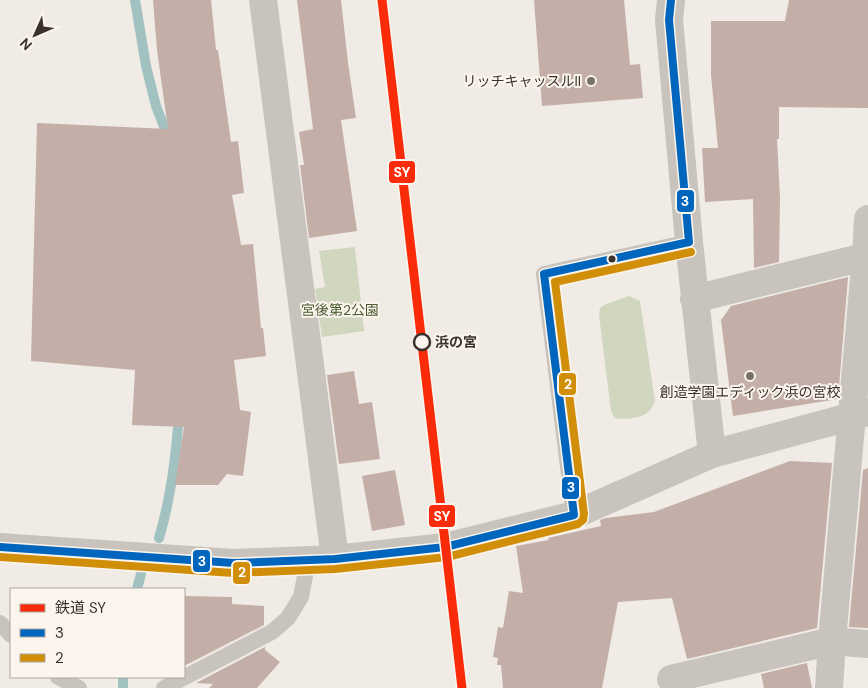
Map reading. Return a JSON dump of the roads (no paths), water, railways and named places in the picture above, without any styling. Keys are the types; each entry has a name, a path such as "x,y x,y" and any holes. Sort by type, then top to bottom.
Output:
{"street":[{"path":"263,0 321,559"},
{"path":"671,0 669,20 694,299 712,454"},
{"path":"829,688 832,641 860,415 868,218"},
{"path":"694,299 867,256"},
{"path":"0,547 234,563 321,559 445,547 574,516 712,454 860,415"},
{"path":"671,679 832,641 868,644"}],"lane":[{"path":"574,516 544,274 689,242"},
{"path":"185,677 272,632 288,618 302,597 321,559"},
{"path":"0,623 10,634"},
{"path":"60,678 79,688"},
{"path":"164,688 183,678"}],"waterway":[{"path":"135,0 146,66 156,106 170,142"},
{"path":"159,538 167,508 179,415"},
{"path":"137,588 141,574"},
{"path":"123,678 123,688"}],"rail line":[{"name":"SY","path":"382,0 462,688"}],"place":[{"name":"リッチキャッスルII","path":"591,81"},
{"name":"浜の宮","path":"422,342"},
{"name":"創造学園エディック浜の宮校","path":"750,376"}],"park label":[{"name":"宮後第2公園","path":"340,310"}]}
